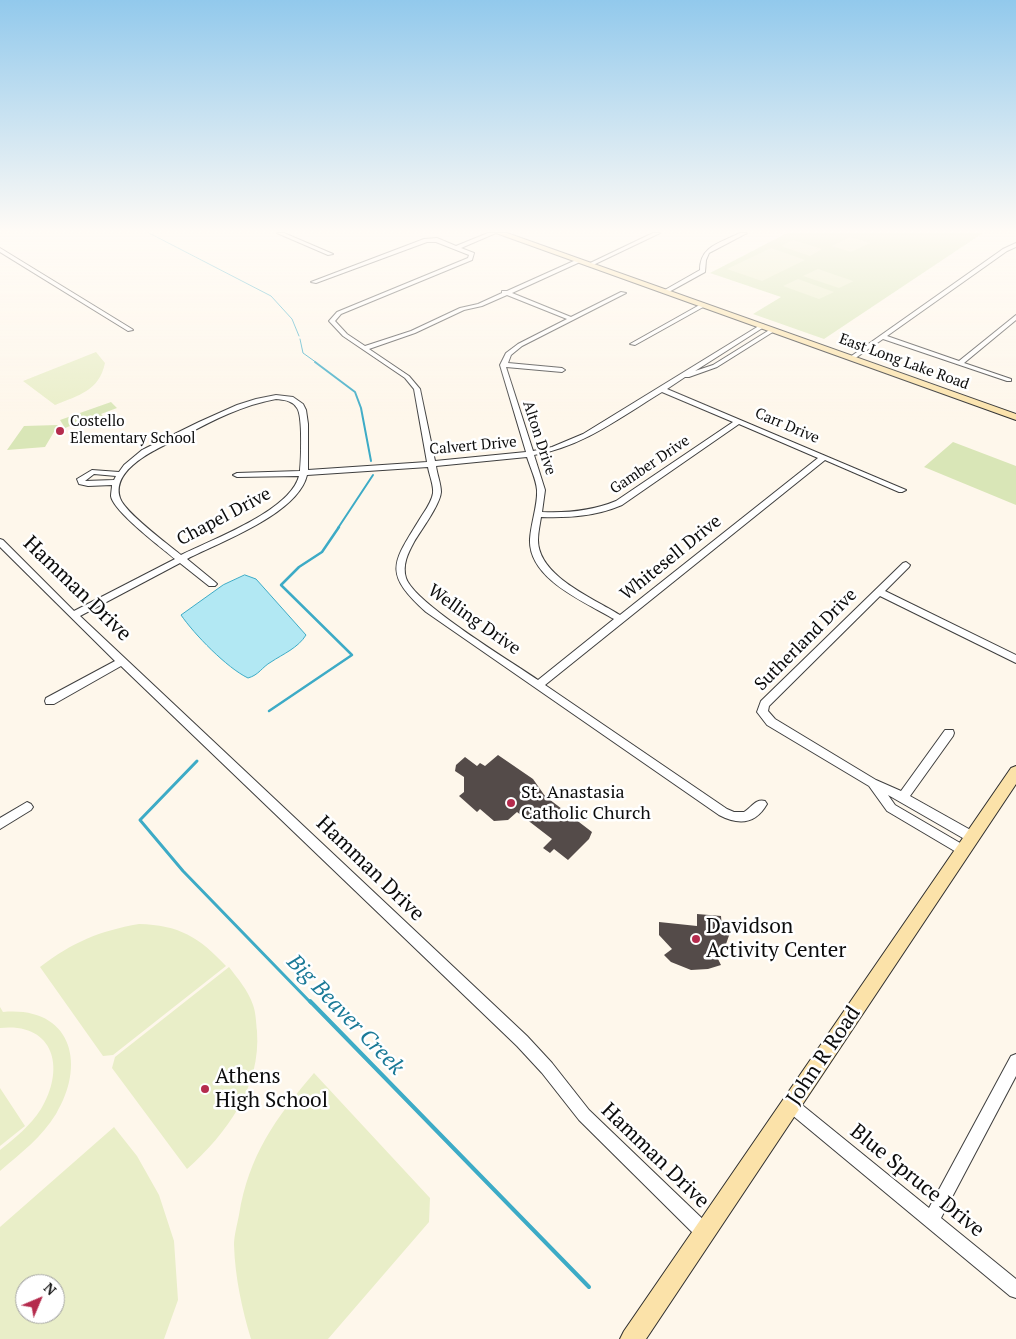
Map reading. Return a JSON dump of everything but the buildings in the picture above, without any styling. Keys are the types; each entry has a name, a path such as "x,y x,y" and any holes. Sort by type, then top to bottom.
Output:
{"main road":[{"name":"East Long Lake Road","path":"675,295 1016,417"},
{"name":"John R Road","path":"632,1339 1016,772"}],"street":[{"path":"74,295 130,330"},
{"name":"Welling Drive","path":"384,295 333,317 332,321 337,328 407,377 417,389 437,493 433,506 410,538 402,553 401,572 406,586 418,602 429,610 723,812 739,819 748,817 761,804"},
{"path":"462,309 471,302 486,295"},
{"path":"365,348 413,332 462,309 480,305 501,295"},
{"path":"513,295 572,319"},
{"path":"562,370 503,365 508,354 515,348 618,295"},
{"path":"852,358 941,295"},
{"path":"633,344 703,305"},
{"path":"960,363 1016,317"},
{"name":"Calvert Drive","path":"237,475 305,474 432,464 531,454 558,448 578,440 762,326"},
{"name":"Calvert Drive","path":"683,376 711,368 773,330"},
{"path":"882,337 1009,380"},
{"path":"725,349 736,353"},
{"name":"Alton Drive","path":"503,365 503,372 531,454 541,490 534,545 539,559 547,572 566,588 620,619"},
{"name":"Carr Drive","path":"662,389 902,490"},
{"path":"212,584 119,507 114,497 119,478 128,465 152,448 252,402 280,393 300,406 304,418 305,474"},
{"name":"Gamber Drive","path":"539,514 582,514 599,511 619,503 739,421"},
{"name":"Whitesell Drive","path":"539,684 824,457"},
{"name":"Chapel Drive","path":"74,615 254,521 284,503 298,489 305,474"},
{"name":"Hamman Drive","path":"0,542 122,661 522,1041 547,1068 584,1114 704,1232"},
{"name":"Sutherland Drive","path":"906,565 765,704 762,712 771,722 872,783 903,797 967,844"},
{"path":"879,592 1016,659"},
{"path":"50,701 122,661"},
{"path":"903,797 949,733"},
{"name":"Sutherland Drive","path":"872,783 891,808 967,844"},
{"path":"0,824 27,807"},
{"path":"931,1220 1016,1061"},
{"name":"Blue Spruce Drive","path":"791,1105 1016,1290"}],"green space":[{"path":"777,295 889,295 824,339 753,314 781,297"},
{"path":"809,295 827,295 819,299"},
{"path":"96,352 105,363 98,380 87,391 55,405 23,381"},
{"path":"111,402 117,408 101,414 105,418 94,422 90,418 65,428 60,420"},
{"path":"58,425 45,447 7,450 24,426"},
{"path":"953,442 1016,466 1016,505 924,467"},
{"path":"139,924 166,927 187,934 207,947 226,966 113,1055 103,1056 40,967 75,944 111,930"},
{"path":"229,967 246,990 255,1011 257,1052 247,1090 238,1108 215,1140 187,1169 112,1068 115,1057"},
{"path":"0,1007 3,1012 26,1013 44,1018 58,1028 67,1042 71,1058 70,1076 65,1095 56,1114 38,1137 0,1171 0,1150 17,1136 37,1115 49,1094 53,1078 53,1064 50,1051 43,1040 33,1032 18,1028 0,1028"},
{"path":"314,1073 430,1198 429,1222 328,1339 251,1339 240,1293 234,1245 243,1194 249,1174 266,1139 287,1106"},
{"path":"0,1088 25,1126 0,1146"},
{"path":"114,1127 137,1156 159,1195 174,1241 178,1300 164,1339 0,1339 0,1227"}],"water":[{"path":"245,575 256,579 306,635 295,647 248,678 230,667 194,631 181,615 223,585"}],"waterway":[{"name":"Big Beaver Creek","path":"270,295 292,319 299,336"},
{"name":"Big Beaver Creek","path":"300,339 303,353 317,363"},
{"name":"Big Beaver Creek","path":"315,362 355,392 361,408 371,461"},
{"name":"Big Beaver Creek","path":"338,528 373,475"},
{"name":"Big Beaver Creek","path":"269,711 352,655 281,585 299,567 322,552 339,527"},
{"name":"Big Beaver Creek","path":"197,761 140,820 183,871 311,1003"},
{"name":"Big Beaver Creek","path":"310,1001 589,1287"}],"place":[{"name":"Costello Elementary School","path":"60,431"},
{"name":"St. Anastasia Catholic Church","path":"511,803"},
{"name":"Davidson Activity Center","path":"696,939"},
{"name":"Athens High School","path":"205,1089"}]}
